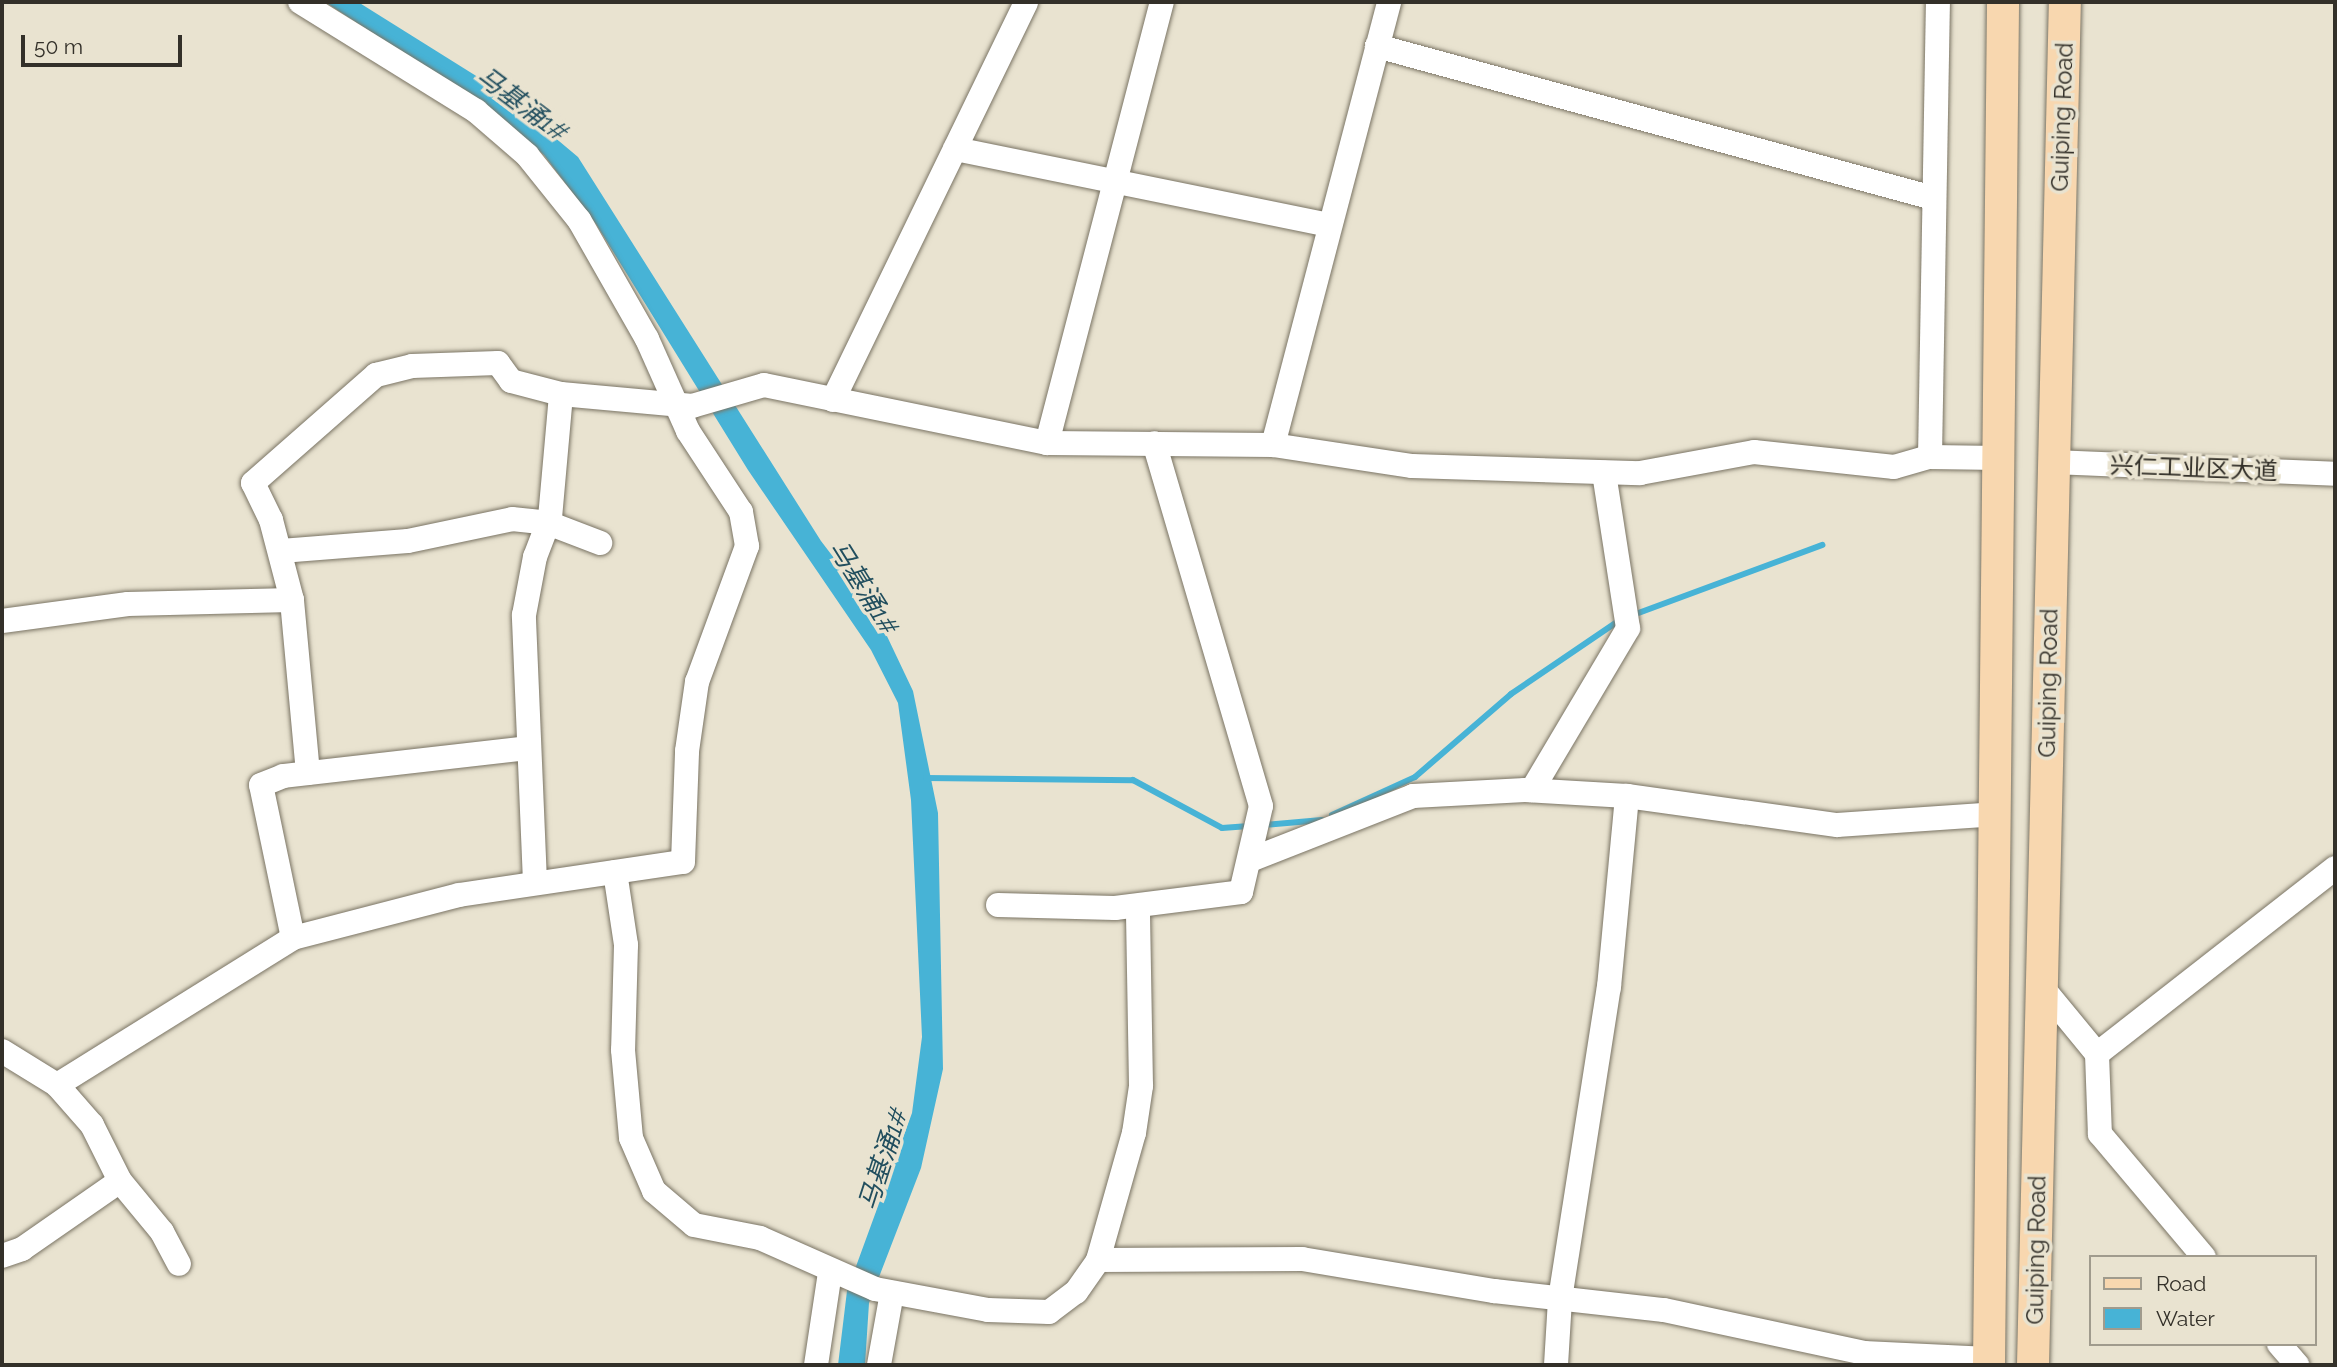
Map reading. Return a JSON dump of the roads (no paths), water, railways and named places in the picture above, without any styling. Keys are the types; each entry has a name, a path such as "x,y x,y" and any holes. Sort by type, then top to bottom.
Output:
{"main road":[{"name":"Guiping Road","path":"1989,1362 1998,814 2003,2"},
{"name":"Guiping Road","path":"2034,1365 2065,2"}],"street":[{"path":"57,1085 293,938 459,895 683,862 687,751 697,682 747,546 741,512 688,431 686,406 579,220 527,155 476,111 300,2"},
{"path":"833,400 1026,2"},
{"path":"1047,443 1162,2"},
{"path":"1273,445 1328,225 1389,2"},
{"path":"1930,457 1938,2"},
{"path":"1377,46 1933,198"},
{"path":"955,149 1328,225"},
{"path":"308,773 292,600 281,551 253,483 376,375 412,366 498,363 511,381 561,394 686,406 764,385 1047,443 1273,445 1412,466 1640,473 1754,452 1894,467 1930,457 2000,458"},
{"path":"535,882 524,615 548,523 561,394"},
{"path":"998,905 1138,906 1241,892 1259,832 1261,806 1154,443"},
{"name":"兴仁工业区大道","path":"2053,462 2335,474"},
{"path":"1532,790 1625,617 1604,473"},
{"path":"281,551 408,541 512,519 548,523 600,543"},
{"path":"2,621 128,604 292,600"},
{"path":"293,938 261,785 308,773 528,748"},
{"path":"1250,860 1413,796 1532,790 1627,796 1837,825 1998,814"},
{"path":"1556,1365 1560,1299 1609,987 1627,796"},
{"path":"2097,1054 2335,868"},
{"path":"615,872 626,945 623,1050 631,1138 654,1191 694,1225 760,1238 836,1275 883,1291 988,1310 1049,1312 1076,1292 1098,1260 1134,1133 1141,1087 1138,906"},
{"path":"2042,987 2097,1054 2100,1134 2202,1255"},
{"path":"2,1051 57,1085 92,1125 120,1181 162,1232 179,1264"},
{"path":"2,1256 22,1249 120,1181"},
{"path":"1098,1260 1302,1259 1560,1299 1664,1310 1878,1355 1989,1362"},
{"path":"816,1365 836,1275"},
{"path":"879,1365 883,1291"},
{"path":"2281,1346 2297,1365"}],"water":[{"path":"325,2 358,2 497,89 578,157 821,541 876,613 913,691 938,813 943,1069 921,1168 869,1303 865,1365 838,1365 847,1291 912,1113 922,1037 911,800 898,703 871,650 748,470 596,224 544,155 501,117"}],"waterway":[{"path":"1633,615 1822,545"},
{"path":"1332,815 1415,777 1511,694 1620,620"},
{"path":"926,778 1133,780 1222,828 1249,826"},
{"path":"1264,825 1322,820"}],"water label":[{"name":"马基涌1#","path":"522,105"},
{"name":"马基涌1#","path":"863,588"},
{"name":"马基涌1#","path":"884,1159"}]}
